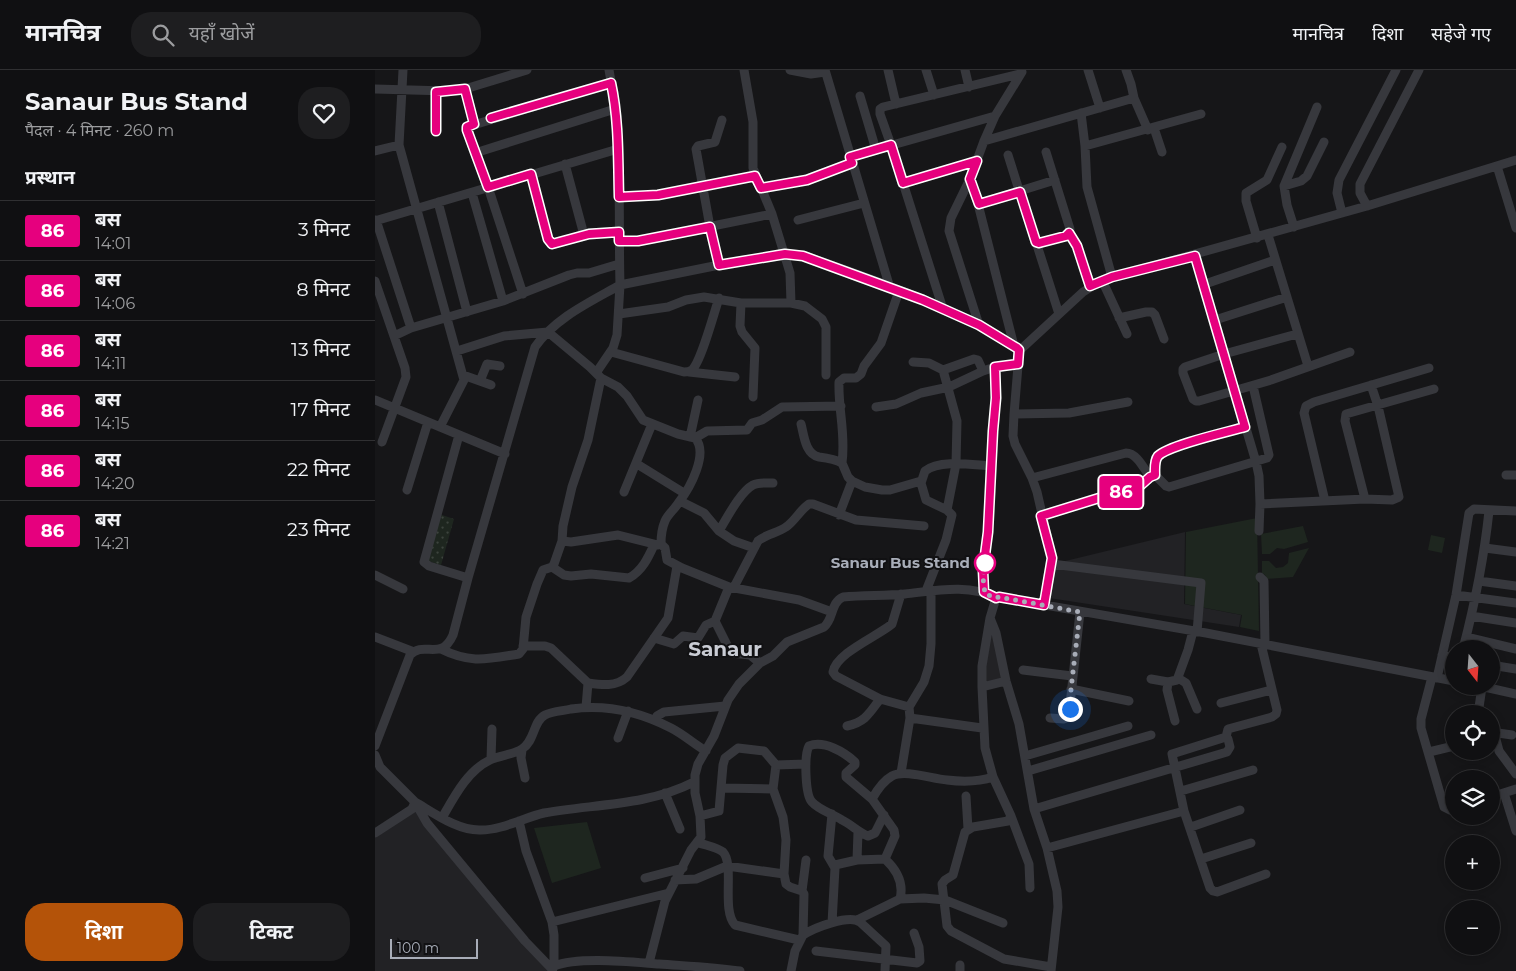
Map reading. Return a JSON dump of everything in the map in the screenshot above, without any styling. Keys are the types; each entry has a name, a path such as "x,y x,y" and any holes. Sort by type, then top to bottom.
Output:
{"street":[{"path":"403,70 399,145 463,375 463,385 440,427"},
{"path":"375,89 436,92 465,89 527,70"},
{"path":"552,568 562,541 563,526 572,487 588,440 598,375 611,352 617,335 620,285 618,149 615,109 609,70"},
{"path":"744,70 753,122 753,168 772,214 785,254 791,278 791,304"},
{"path":"790,70 811,74 825,71 890,288"},
{"path":"888,70 896,104"},
{"path":"926,70 934,95"},
{"path":"965,70 969,86"},
{"path":"1088,70 1099,108"},
{"path":"1126,70 1133,98 1162,152"},
{"path":"1343,213 1337,193 1339,180 1396,70"},
{"path":"1367,206 1360,193 1360,184 1419,70"},
{"path":"943,309 880,114 880,109 969,86 1005,74 1024,72"},
{"path":"979,325 949,230 951,218 970,179 995,116 1024,72"},
{"path":"523,294 467,127 611,83"},
{"path":"465,89 474,124"},
{"path":"436,92 436,131"},
{"path":"860,96 876,150"},
{"path":"984,141 1133,98"},
{"path":"1294,227 1287,205 1284,186 1317,107"},
{"path":"475,153 615,109"},
{"path":"1081,113 1088,193 1112,277"},
{"path":"1085,146 1201,114"},
{"path":"761,188 807,180 876,150 995,116"},
{"path":"719,265 710,227 696,148 715,142 722,120"},
{"path":"1284,186 1304,179 1324,142"},
{"path":"375,150 399,145"},
{"path":"1257,238 1246,201 1246,193 1267,180 1282,147"},
{"path":"411,328 376,221 618,149"},
{"path":"1046,152 1070,229 1069,233 1077,246 1090,286"},
{"path":"1008,155 1059,314"},
{"path":"1016,348 1059,314 1090,286 1102,280 1195,256 1516,160"},
{"path":"903,183 977,161"},
{"path":"565,164 584,235"},
{"path":"1497,166 1516,228"},
{"path":"531,174 548,239 550,243 555,244 584,235 619,236 638,241 772,214"},
{"path":"619,197 658,195 703,184 755,176"},
{"path":"970,179 979,204 1016,348 1018,364 1013,414 1015,444 1037,492 1051,553 1052,564 1044,605"},
{"path":"979,204 1055,180"},
{"path":"472,193 503,301"},
{"path":"1507,196 1516,193"},
{"path":"438,202 467,312"},
{"path":"798,220 864,203"},
{"path":"1036,242 1066,236 1069,233"},
{"path":"1268,234 1308,366"},
{"path":"441,649 449,643 453,634 532,354 540,340 573,312 620,285 785,254 803,256 943,309 979,325 1016,348"},
{"path":"1195,256 1205,284 1256,462 1259,476 1259,531"},
{"path":"1205,284 1275,260"},
{"path":"394,336 411,328 503,301 569,275 589,273 619,264"},
{"path":"1102,280 1127,334"},
{"path":"375,281 405,368 406,377 382,442"},
{"path":"899,291 881,343 864,366 861,374 856,378 844,378 839,382 844,433 842,463 848,477 865,487 882,490 921,481"},
{"path":"1215,320 1287,297"},
{"path":"619,314 668,307 696,298 719,298 741,303 805,306 824,322 826,327 825,375"},
{"path":"689,372 693,369 703,348 719,298"},
{"path":"741,303 740,326 742,332 755,348 753,397"},
{"path":"1119,318 1153,312 1163,339"},
{"path":"375,746 397,686 410,655 414,652 418,650 441,649 456,657 480,660 519,654 523,649 525,617 543,570 552,568 564,575 571,576 591,574 629,578 639,570 657,545 664,523 695,476 700,454 699,442 693,437 678,434 643,420 627,396 618,387 598,375 548,332 504,336 457,351"},
{"path":"1297,334 1185,367 1183,372 1193,399 1196,402 1253,386 1350,352"},
{"path":"611,352 684,372 735,377"},
{"path":"943,370 974,359 978,360 983,371"},
{"path":"913,362 929,363 943,370 957,421 956,464 947,510"},
{"path":"480,381 487,364 500,366"},
{"path":"876,407 896,404 921,393 949,387 995,367 1018,364"},
{"path":"984,592 983,570 988,532 996,398 995,367"},
{"path":"1325,501 1304,409 1313,402 1429,368"},
{"path":"463,375 491,385"},
{"path":"1260,504 1365,499 1392,500 1399,497 1378,406 1371,385"},
{"path":"1032,478 1130,453 1152,476 1166,486 1169,486 1267,458 1269,454 1253,386"},
{"path":"1365,499 1345,416 1348,413 1434,389"},
{"path":"375,400 505,454"},
{"path":"693,437 698,400"},
{"path":"1013,414 1069,413 1128,402"},
{"path":"693,437 707,431 747,430 752,423 762,420 782,407 841,406"},
{"path":"407,490 428,422"},
{"path":"624,492 653,424"},
{"path":"801,424 811,453 842,463"},
{"path":"1041,516 1141,485 1152,476 1156,460 1160,454 1188,443 1245,427"},
{"path":"459,435 424,562 429,566 468,578"},
{"path":"637,464 704,513 719,531 733,541 754,548"},
{"path":"901,773 910,718 909,707 924,682 929,666 931,644 928,590 952,515 947,510 926,500 921,481 925,471 935,466 956,464 991,466"},
{"path":"839,515 852,481"},
{"path":"719,531 738,501 750,487 759,483 773,483"},
{"path":"654,638 674,644 683,636 698,638 706,625 715,621 732,587 762,537 775,533 789,525 809,504 864,522 924,526"},
{"path":"1445,807 1421,728 1421,720 1442,655 1456,595 1469,513 1474,509 1516,511"},
{"path":"1465,640 1479,581 1489,511"},
{"path":"562,541 571,542 625,536 665,548 667,560 677,566 732,587 799,600 831,612"},
{"path":"1485,548 1516,552"},
{"path":"1052,564 1201,583 1195,632 1177,680 1168,682 1151,679"},
{"path":"523,646 545,646 551,648 588,683 610,685 623,680 667,618 677,566"},
{"path":"375,575 403,589"},
{"path":"1035,809 1227,752 1230,747 1226,737 1229,729 1272,717 1276,714 1277,710 1271,690 1263,644 1264,581 1260,577"},
{"path":"1479,581 1516,586"},
{"path":"649,963 669,893 691,850 701,837 700,816 694,782 698,764 714,736 725,706 735,689 760,663 773,656 794,638 824,627 830,620 835,603 843,597 901,594 928,590 984,592 996,598 1263,644 1445,679"},
{"path":"901,594 892,624 850,652 833,669 836,676 880,699 909,707"},
{"path":"1456,595 1516,603"},
{"path":"996,598 990,618 982,666 985,748 993,777 1011,816 1029,864 1030,888"},
{"path":"1050,718 1064,719 1067,717 1070,709 1080,612"},
{"path":"1471,616 1516,623"},
{"path":"966,796 968,829 965,832 953,875 945,880 943,884 947,926 951,931 1004,959 1051,969 1059,907 1057,891 1035,809 1019,724 1006,681 996,633 990,618"},
{"path":"715,621 731,653 750,655 760,663"},
{"path":"375,636 414,652"},
{"path":"1466,637 1516,648"},
{"path":"1500,666 1516,669"},
{"path":"1023,670 1072,676"},
{"path":"1178,678 1186,683 1197,709"},
{"path":"982,687 1006,681"},
{"path":"1168,682 1167,690 1175,721"},
{"path":"586,707 588,683"},
{"path":"1071,689 1129,701"},
{"path":"1221,703 1271,690"},
{"path":"1500,690 1516,694"},
{"path":"847,726 857,724 865,719 880,699"},
{"path":"656,720 657,716 664,712 725,706"},
{"path":"442,818 467,779 480,766 491,759 522,750 529,742 540,719 544,715 551,713 586,707 628,711 656,720 706,751"},
{"path":"617,738 628,711"},
{"path":"910,718 983,728"},
{"path":"1025,756 1127,726"},
{"path":"491,759 492,730"},
{"path":"1500,733 1512,735"},
{"path":"1028,771 1151,735"},
{"path":"1226,737 1174,752 1172,757 1174,769 1181,791 1184,811 1191,827 1210,888 1213,891 1217,892 1266,874"},
{"path":"884,815 875,833 869,836 859,832 847,822 810,801 805,764 807,749 811,744 838,750 855,762 855,765 846,773 846,776 872,799 891,824 895,836 885,859"},
{"path":"700,816 719,810 725,758 738,748 764,751 776,764 805,764"},
{"path":"1429,752 1445,748"},
{"path":"522,750 521,758 525,778"},
{"path":"1500,752 1516,774"},
{"path":"375,755 378,768 415,802 449,822 480,830 545,813 641,800 682,788 694,782"},
{"path":"776,764 773,789 783,818 786,840 784,874 786,884 802,891"},
{"path":"1181,791 1253,770"},
{"path":"872,799 886,780 901,773 947,780 977,781 993,777"},
{"path":"721,788 773,789"},
{"path":"1500,794 1516,789"},
{"path":"665,793 680,829"},
{"path":"1504,793 1516,831"},
{"path":"375,833 412,809 415,802"},
{"path":"415,802 427,823 525,941 553,969"},
{"path":"1191,827 1240,810"},
{"path":"1047,848 1184,811"},
{"path":"832,814 828,856 835,865 832,923"},
{"path":"968,829 1008,821 1011,816"},
{"path":"519,821 526,851 552,922 554,935 553,969"},
{"path":"857,860 859,832"},
{"path":"697,842 723,852 727,866 730,917 735,925 801,937 832,923 857,920 900,899 924,898 945,900 1003,923"},
{"path":"1201,859 1251,843"},
{"path":"835,865 857,860 885,859"},
{"path":"885,859 898,875 901,888 900,899"},
{"path":"791,971 801,937 802,891 806,860"},
{"path":"675,880 696,879 727,866 784,874"},
{"path":"645,878 683,868"},
{"path":"552,922 669,893"},
{"path":"857,920 883,942 887,952 885,971"},
{"path":"816,951 919,962 920,951 914,933"},
{"path":"553,969 579,966 636,967 649,963 740,971"}],"shaded area":[{"path":"436,513 454,519 441,565 422,559"},
{"path":"1257,518 1259,631 1240,627 1242,615 1185,604 1186,532"},
{"path":"1303,526 1308,542 1284,549 1277,548 1270,554 1262,554 1261,534"},
{"path":"1185,532 1184,604 1241,615 1239,627 1049,598 1053,564"},
{"path":"1431,535 1445,538 1442,553 1428,550"},
{"path":"1309,548 1293,577 1267,579 1262,573 1262,561 1269,561 1276,568 1283,567 1288,563 1289,553"},
{"path":"989,620 1006,681 982,684"},
{"path":"415,810 553,971 375,971 375,836"},
{"path":"587,822 601,868 552,883 534,828"}],"bus line":[{"name":"86","path":"436,131 436,92 465,89 474,124 467,127 467,130 488,187 531,174 548,239 552,244 589,234 619,232 619,241 638,241 710,227 719,265 785,254 803,256 923,300 979,325 1017,348 1019,350 1018,364 995,367 996,398 989,488 988,532 983,570 985,594 996,598 1044,605 1052,558 1041,516 1141,485 1155,475 1156,460 1160,454 1188,443 1245,427 1205,284 1195,256 1112,277 1090,286 1075,240 1069,233 1066,236 1039,243 1036,242 1020,192 979,204 970,179 977,161 903,183 891,145 850,157 852,163 807,180 793,183 761,188 755,176 703,184 658,195 619,197 615,99 611,83 491,118"}],"place":[{"name":"Sanaur Bus Stand","path":"985,563"}],"district":[{"name":"Sanaur","path":"725,649"}],"route":[{"path":"985,563 983,578 985,594 996,598 1080,612 1070,709"}]}
